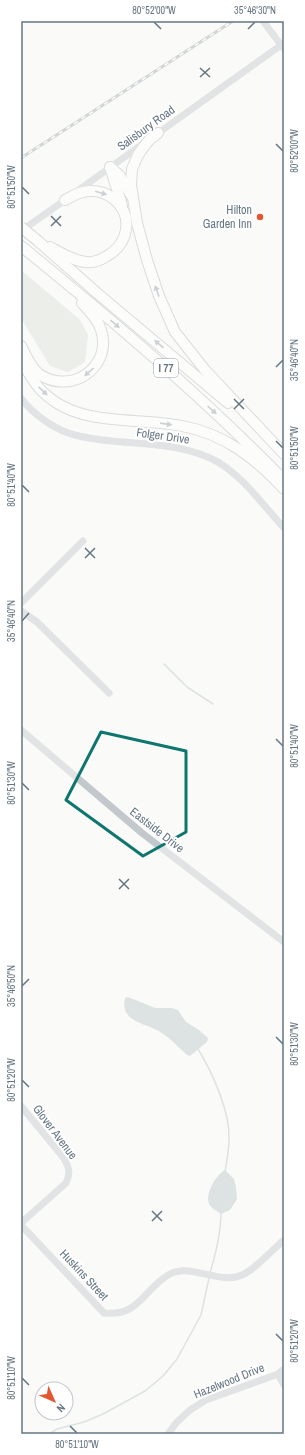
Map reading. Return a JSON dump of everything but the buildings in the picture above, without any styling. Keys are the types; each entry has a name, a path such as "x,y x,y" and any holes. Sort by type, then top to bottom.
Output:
{"highway":[{"path":"158,133 149,140 138,155 132,169 131,184 133,200 147,260 159,296 175,332 205,370 273,443"},
{"path":"110,167 120,176 133,200"},
{"path":"38,241 74,259 87,262 100,260 112,253 121,243 126,233 127,222 110,167"},
{"path":"65,200 78,193 92,190 101,191 109,195 124,211"},
{"name":"I 77","path":"21,227 97,293 200,378 284,454"},
{"name":"I 77","path":"24,248 164,366 227,424 284,480"},
{"path":"21,346 38,373 50,380 63,382 76,380 87,375 96,366 102,354 104,342 101,329 95,318 70,289 42,263"},
{"path":"21,360 39,388 53,400 68,409 85,415 183,426 212,435 239,448 264,468 284,488"}],"street":[{"path":"263,21 283,45"},
{"name":"Salisbury Road","path":"21,231 283,45"},
{"name":"Folger Drive","path":"21,398 34,413 74,435 100,440 164,445 191,451 211,458 223,465 236,476 284,528"},
{"path":"21,603 83,542"},
{"path":"21,611 37,622 109,693"},
{"name":"Eastside Drive","path":"21,730 142,833 284,942"},
{"name":"Glover Avenue","path":"21,1106 63,1157 70,1172"},
{"name":"Huskins Street","path":"70,1172 70,1176 66,1183 21,1224 104,1313 115,1314 125,1311 139,1302 163,1279 170,1274 179,1271 187,1271 224,1278 234,1278 243,1275 251,1270 284,1240"},
{"path":"281,1372 284,1384"},
{"name":"Hazelwood Drive","path":"168,1434 176,1422 190,1410 206,1400 281,1372"}],"highlighted area":[{"path":"101,732 186,751 186,832 143,856 66,800"}],"shaded area":[{"path":"21,270 80,320 88,335 85,362 68,372 50,366 21,318"},
{"path":"128,997 155,1008 172,1008 178,1010 186,1022 208,1038 207,1042 190,1056 187,1055 162,1033 130,1017 126,1013 124,1006 125,998"},
{"path":"225,1170 234,1179 237,1199 230,1210 221,1214 209,1204 208,1200 212,1185 218,1176"}],"waterway":[{"path":"164,664 187,687 213,704"},
{"path":"198,1049 214,1080 227,1116 229,1143 225,1172"},
{"path":"210,1273 218,1242 221,1212"},
{"path":"49,1434 57,1429 84,1422 103,1414 145,1391 163,1376 177,1359 201,1315 209,1278"}],"railway":[{"path":"21,158 233,21"}],"place":[{"name":"Hilton Garden Inn","path":"260,217"}]}
